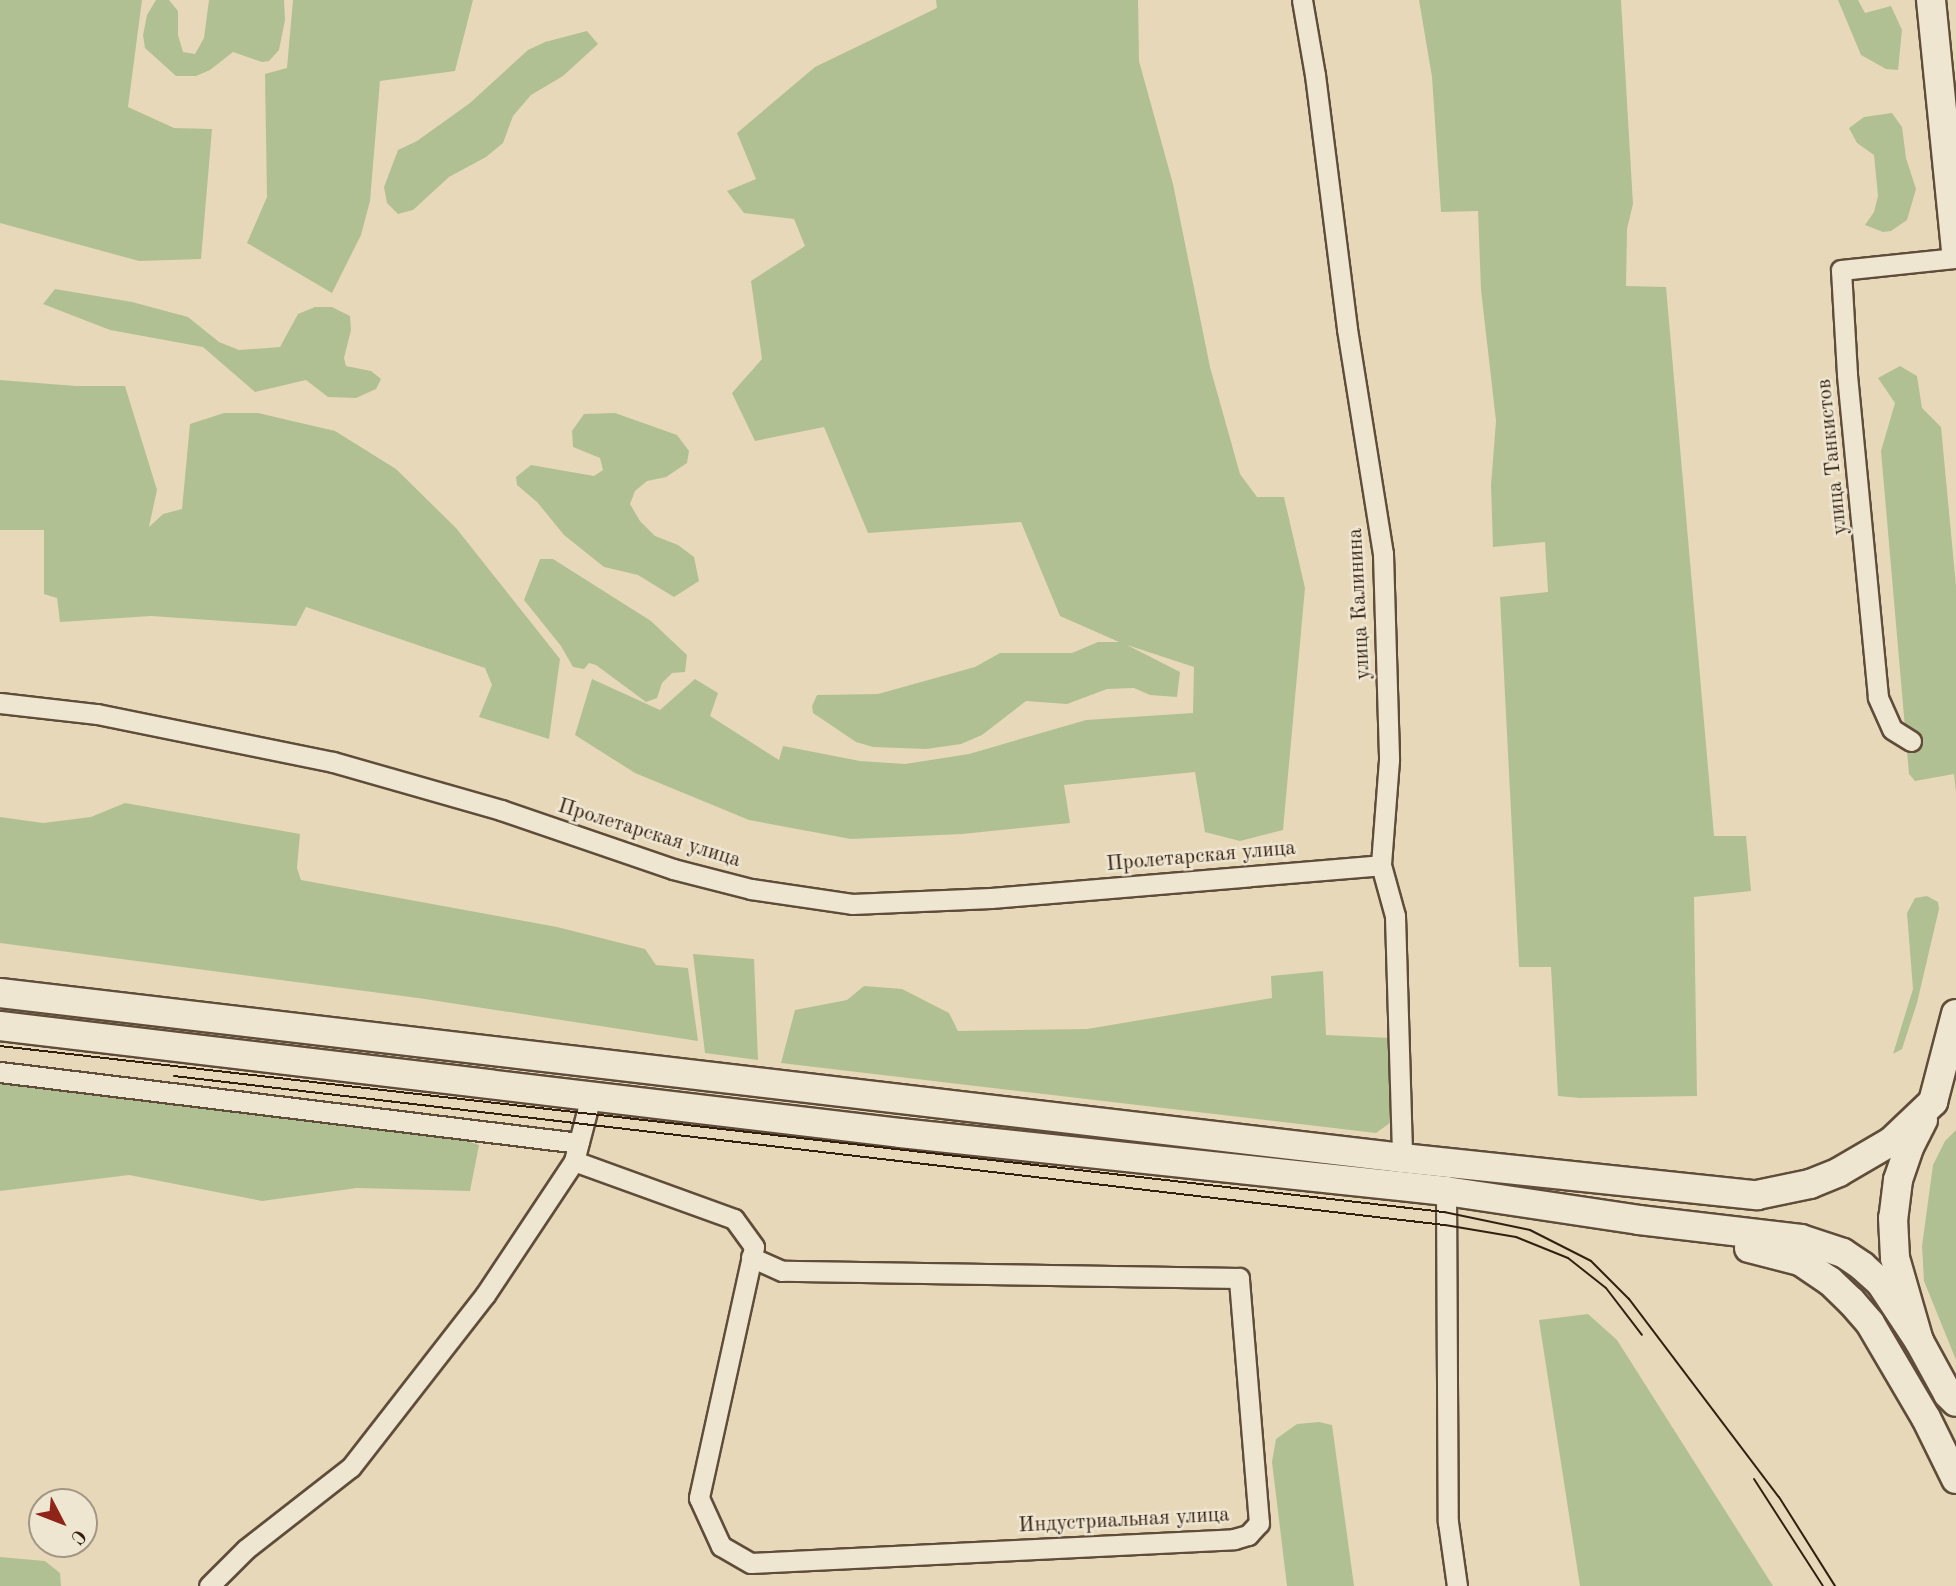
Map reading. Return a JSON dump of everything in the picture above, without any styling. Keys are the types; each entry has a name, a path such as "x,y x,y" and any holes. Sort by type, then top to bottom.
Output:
{"main road":[{"path":"1931,0 1956,251"},
{"path":"0,993 1402,1158 1757,1195 1810,1184 1839,1172 1892,1141 1956,1082"},
{"path":"1919,1340 1895,1258 1893,1219 1898,1180 1910,1145 1933,1102 1956,1014"},
{"path":"0,1026 590,1096 1446,1191 1639,1220 1801,1239 1834,1249 1862,1266 1880,1282 1919,1340 1953,1403"},
{"path":"1639,1220 1643,1229 1655,1235 1762,1250 1800,1261 1830,1281 1870,1323 1926,1418 1956,1479"}],"street":[{"name":"улица Калинина","path":"1301,0 1315,75 1347,329 1384,554 1390,760 1381,864 1395,916 1402,1158"},
{"name":"улица Танкистов","path":"1911,741 1892,729 1878,697 1847,374 1841,270 1956,258"},
{"name":"Пролетарская улица","path":"0,703 97,714 333,762 501,810 673,869 751,889 852,904 991,898 1381,864"},
{"path":"0,1072 576,1152 734,1219 754,1247 751,1258"},
{"path":"209,1586 246,1549 351,1467 485,1296 576,1152 590,1096"},
{"path":"1446,1191 1448,1522 1457,1586"},
{"name":"Индустриальная улица","path":"751,1258 782,1271 1239,1278 1259,1524 1248,1535 1234,1539 751,1563 721,1546 699,1498 751,1258"}],"green space":[{"path":"0,0 142,0 128,107 174,128 212,129 201,259 139,261 0,223"},
{"path":"156,0 169,0 178,11 178,35 183,52 195,54 204,38 209,0 284,0 285,20 279,50 269,61 262,62 233,52 210,70 196,76 176,76 145,48 143,35 147,15"},
{"path":"293,0 473,0 455,71 380,81 370,201 361,235 332,293 247,243 267,197 265,74 287,68"},
{"path":"936,0 1138,0 1139,61 1173,184 1210,367 1240,474 1257,497 1284,497 1305,588 1283,830 1240,841 1205,832 1195,772 1064,785 1070,823 962,834 851,839 749,820 635,773 575,735 592,679 660,710 695,679 718,693 710,716 779,760 783,746 860,761 905,764 969,754 1086,720 1193,713 1194,667 1127,645 1180,672 1177,697 1150,695 1134,688 1107,689 1067,704 1026,701 982,735 961,744 926,749 873,747 856,742 813,713 812,706 817,695 878,694 975,667 1000,653 1072,653 1098,642 1119,642 1060,616 1021,522 868,533 824,427 755,441 732,393 762,359 751,281 805,246 794,219 744,213 727,191 756,179 737,133 815,67 937,8"},
{"path":"1419,0 1621,0 1633,204 1627,229 1626,286 1666,287 1714,836 1746,836 1751,891 1694,897 1697,1096 1558,1096 1551,967 1519,967 1500,597 1548,592 1545,542 1493,547 1491,485 1496,421 1481,290 1478,211 1441,212 1432,77"},
{"path":"1838,0 1858,0 1865,13 1891,6 1902,30 1898,70 1886,69 1861,55"},
{"path":"587,31 598,44 563,76 531,95 513,116 503,143 486,157 449,177 413,210 398,214 387,203 384,187 398,150 417,141 470,103 528,50 545,42"},
{"path":"1892,113 1902,127 1906,158 1916,189 1907,220 1891,231 1883,232 1865,225 1874,212 1878,196 1874,155 1857,143 1849,128 1864,117"},
{"path":"55,289 132,302 188,317 219,342 239,350 280,347 298,314 315,307 332,307 350,316 351,330 344,358 346,366 371,371 381,379 376,389 356,398 328,397 306,380 255,392 203,347 110,330 43,304"},
{"path":"1900,366 1917,376 1922,408 1941,427 1956,586 1956,792 1954,774 1915,781 1909,774 1881,451 1895,403 1878,378"},
{"path":"0,380 76,386 125,386 157,490 149,527 163,514 182,509 190,424 224,413 258,413 335,431 396,469 456,528 560,659 549,739 479,717 492,685 485,668 306,607 296,626 151,616 60,622 57,598 44,594 44,530 0,530"},
{"path":"615,413 677,435 689,451 687,463 666,477 647,481 635,491 630,504 640,521 655,536 678,545 694,557 699,581 674,597 638,575 604,567 564,535 537,502 517,485 516,477 531,465 594,476 603,470 600,458 573,447 572,431 584,414"},
{"path":"540,559 553,559 651,621 687,655 685,672 672,673 662,683 657,698 646,702 596,665 589,663 584,669 573,667 561,646 524,600"},
{"path":"125,803 300,834 297,868 301,880 557,927 645,949 656,965 688,968 698,1041 418,998 0,943 0,817 43,823 91,817"},
{"path":"1927,896 1938,902 1939,909 1917,1003 1902,1049 1893,1054 1913,989 1907,913 1915,898"},
{"path":"693,954 754,959 758,1060 705,1053"},
{"path":"1323,971 1326,1035 1391,1038 1390,1123 1376,1133 781,1063 795,1010 847,1000 864,986 902,989 949,1013 958,1031 1087,1029 1272,998 1271,976"},
{"path":"0,1082 280,1114 460,1138 479,1145 470,1191 357,1188 262,1201 129,1175 0,1191"},
{"path":"1956,1130 1956,1360 1924,1281 1922,1246 1933,1165 1945,1141"},
{"path":"1588,1314 1617,1340 1773,1586 1580,1586 1539,1320"},
{"path":"1319,1422 1332,1425 1354,1586 1287,1586 1272,1462 1276,1439 1297,1424"},
{"path":"0,1557 45,1561 60,1573 61,1586 0,1586"}],"tram line":[{"path":"0,1046 1444,1212 1530,1230 1591,1261 1629,1299 1779,1497 1835,1586"},
{"path":"174,1076 1445,1225 1516,1237 1568,1258 1606,1288 1642,1335"},
{"path":"1754,1479 1823,1586"}]}
